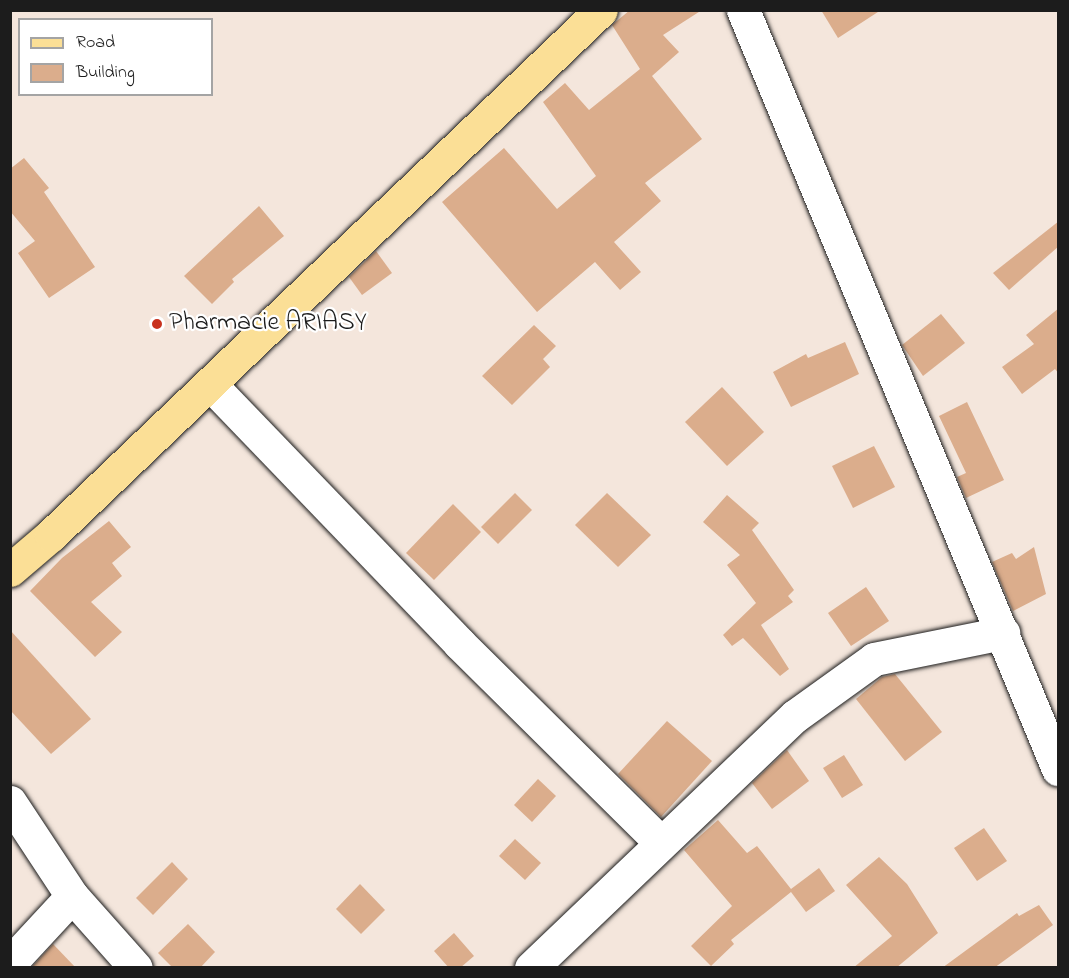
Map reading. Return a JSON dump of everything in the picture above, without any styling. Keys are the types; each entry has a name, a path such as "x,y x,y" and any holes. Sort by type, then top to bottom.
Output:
{"main road":[{"path":"10,570 211,385 601,10"}],"street":[{"path":"743,10 1059,768"},
{"path":"211,385 459,643 661,843"},
{"path":"531,968 795,716 874,659 1003,633"},
{"path":"10,802 72,896 136,968"},
{"path":"10,963 72,896"}],"building":[{"path":"630,10 702,10 663,35 679,52 652,76 702,139 645,183 661,201 614,242 641,272 620,290 595,262 537,312 442,202 504,148 557,209 596,176 543,102 565,83 589,110 640,69 612,25"},
{"path":"821,10 881,10 838,38"},
{"path":"24,158 49,188 44,192 95,267 49,298 18,253 35,241 10,211 10,169"},
{"path":"259,206 284,236 232,279 234,282 212,304 184,276"},
{"path":"1059,221 1059,246 1009,290 993,273"},
{"path":"376,251 392,273 362,295 349,277"},
{"path":"1059,308 1059,374 1055,369 1022,394 1002,367 1034,344 1026,335"},
{"path":"941,314 965,343 923,376 902,345"},
{"path":"534,325 556,346 543,359 550,367 512,405 482,376"},
{"path":"845,342 859,374 791,407 773,372 806,354 808,358"},
{"path":"722,387 764,432 727,466 685,422"},
{"path":"967,402 1004,480 966,498 957,477 966,473 939,416"},
{"path":"874,446 895,487 853,508 832,466"},
{"path":"515,493 532,510 498,544 481,527"},
{"path":"607,493 651,535 618,567 575,525"},
{"path":"727,495 759,523 752,530 794,590 788,596 793,602 761,625 789,669 780,676 743,638 732,646 723,635 756,603 727,565 740,555 703,522"},
{"path":"453,504 481,532 434,580 406,553"},
{"path":"109,521 131,547 112,563 122,576 91,602 122,632 95,657 30,591 62,558"},
{"path":"1034,547 1046,594 1013,611 992,562 1012,553 1016,559"},
{"path":"866,587 889,621 851,646 828,613"},
{"path":"10,630 91,719 51,754 10,710"},
{"path":"895,674 942,732 905,761 856,699 882,677"},
{"path":"667,721 712,761 661,817 618,774"},
{"path":"787,750 809,781 772,809 752,783"},
{"path":"844,755 863,785 842,798 823,768"},
{"path":"538,779 556,796 532,822 514,805"},
{"path":"718,820 747,853 757,846 791,889 819,868 835,891 806,912 791,892 731,940 734,944 711,966 691,946 732,906 684,850"},
{"path":"984,828 1007,861 977,881 954,848"},
{"path":"515,839 541,863 525,880 499,856"},
{"path":"879,857 907,884 938,933 896,968 853,968 892,936 846,885"},
{"path":"172,862 188,879 153,915 136,898"},
{"path":"360,884 385,910 361,934 336,909"},
{"path":"1039,905 1053,925 994,968 942,968 1017,913 1019,916"},
{"path":"188,924 215,952 200,968 173,968 158,953"},
{"path":"454,933 474,956 460,968 449,968 434,951"},
{"path":"53,944 76,968 31,968"}],"place":[{"name":"Pharmacie ARIASY","path":"157,324"}]}
